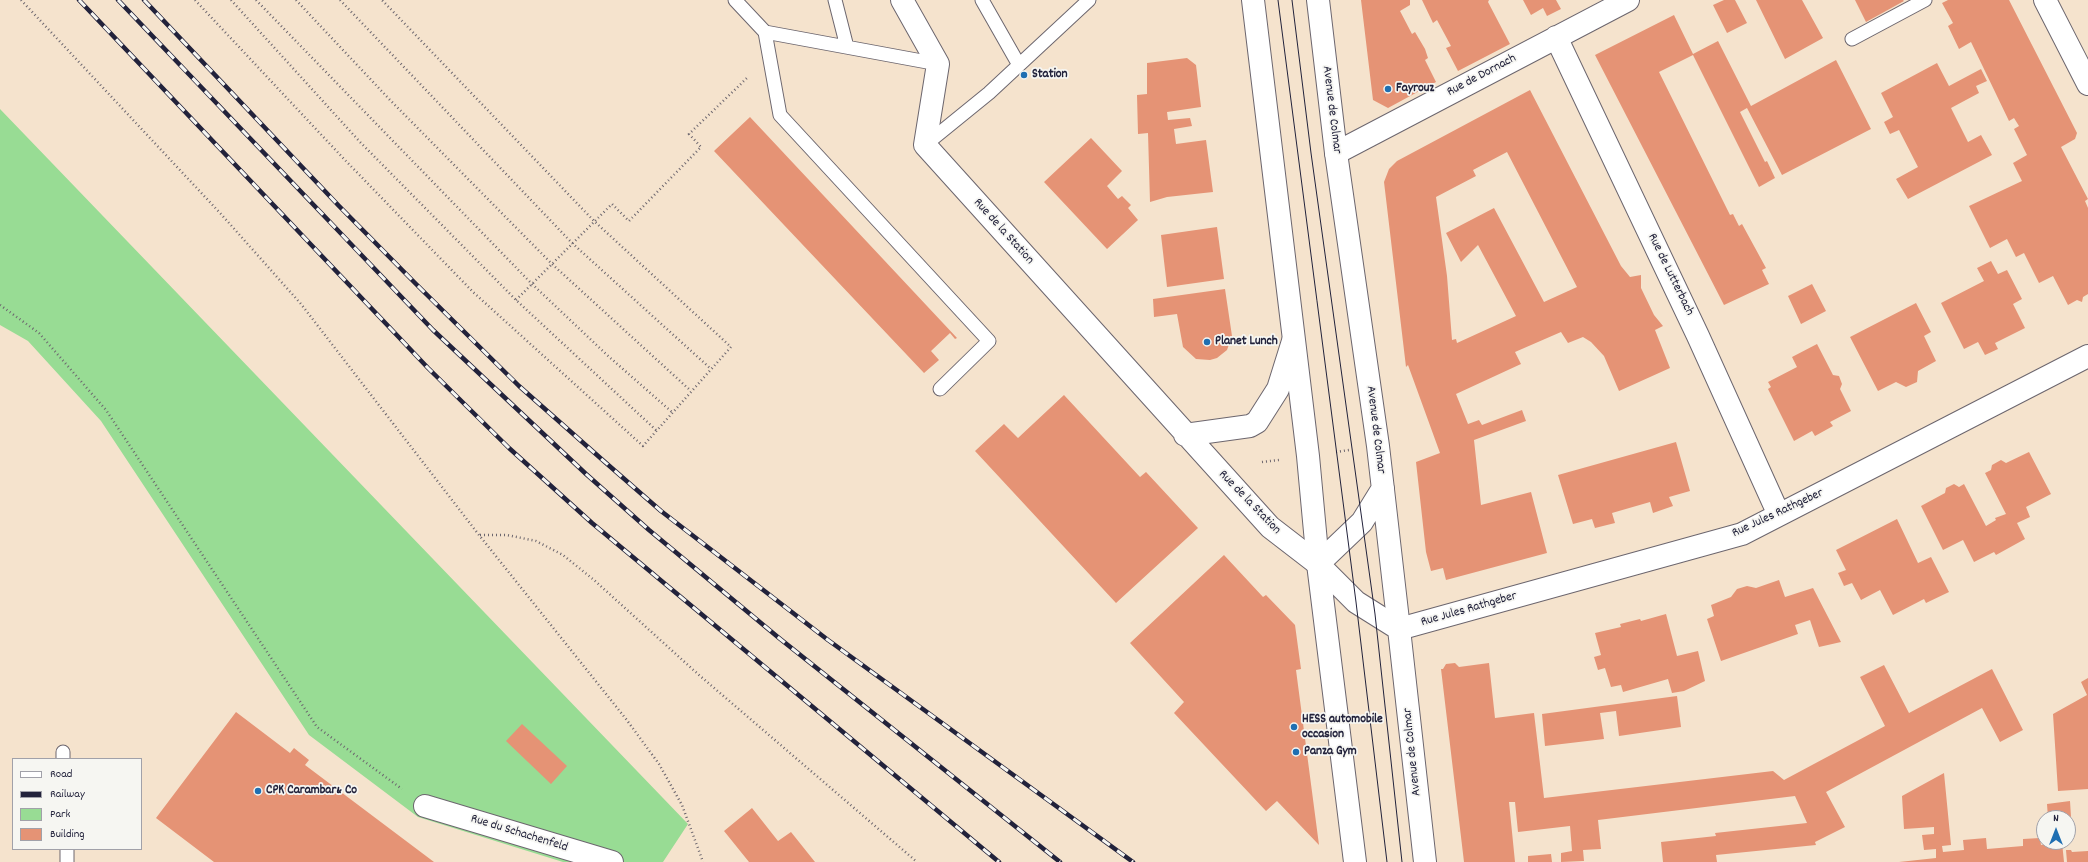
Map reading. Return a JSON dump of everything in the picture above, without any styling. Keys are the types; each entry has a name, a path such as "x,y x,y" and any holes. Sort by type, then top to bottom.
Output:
{"street":[{"path":"902,0 938,64 925,145"},
{"path":"1253,0 1308,456 1318,564 1355,862"},
{"name":"Avenue de Colmar","path":"1318,0 1336,153 1383,488 1425,862"},
{"name":"Rue de Dornach","path":"1336,153 1628,0"},
{"path":"2045,0 2088,84"},
{"name":"Rue de Lutterbach","path":"1556,37 1698,336 1779,515"},
{"name":"Rue de la Station","path":"925,145 1185,435 1270,527 1318,564 1356,602 1399,629"},
{"path":"1185,435 1250,426 1257,422 1278,389 1293,341"},
{"name":"Rue Jules Rathgeber","path":"1399,629 1742,534 2088,356"},
{"path":"1318,564 1362,522 1383,488"},
{"name":"Rue du Schachenfeld","path":"425,806 612,862"}],"lane":[{"path":"735,0 765,32 938,64"},
{"path":"835,0 847,47"},
{"path":"982,0 1019,65"},
{"path":"925,145 989,93 1089,0"},
{"path":"1852,39 1925,0"},
{"path":"765,32 768,58 780,114 990,341 940,389"},
{"path":"67,850 67,862"}],"path":[{"path":"21,0 221,214 301,304 479,535 621,713 659,764 682,805 703,862"},
{"path":"195,0 473,292 643,446 730,347 594,220 382,0"},
{"path":"231,0 360,142 516,300 657,431"},
{"path":"256,0 532,284 607,355 672,413"},
{"path":"296,0 390,100 552,264 691,391"},
{"path":"340,0 572,243 711,369"},
{"path":"516,300 594,220 612,204 629,221 701,147 689,134 768,58"},
{"path":"0,305 39,333 106,410 317,727 425,806"},
{"path":"479,535 507,535 536,541 563,555 594,580 699,675 917,862"}],"green space":[{"path":"0,109 688,824 663,862 563,862 418,817 309,735 101,421 28,341 0,325"}],"building":[{"path":"1361,0 1410,0 1410,5 1400,11 1412,34 1415,32 1425,49 1428,58 1425,60 1436,82 1388,108 1373,100"},
{"path":"1422,0 1489,0 1488,2 1510,44 1458,71 1446,48 1451,46 1437,20 1433,23"},
{"path":"1523,0 1556,0 1561,9 1547,16 1543,8 1531,15"},
{"path":"1724,0 1735,0 1747,23 1727,33 1713,5"},
{"path":"1756,0 1802,0 1823,38 1785,59"},
{"path":"1855,0 1903,0 1904,1 1866,22"},
{"path":"1948,0 2009,0 2077,133 2075,139 2061,147 2088,199 2085,201 2088,208 2088,294 2083,297 2082,302 2077,300 2068,305 2053,276 2039,283 2024,253 2016,257 2007,239 1990,248 1969,206 2022,181 2013,163 2027,155 2014,129 2019,126 2014,118 2009,121 1971,42 1959,49 1948,26 1953,23 1942,3"},
{"path":"1674,15 1693,54 1718,41 1751,106 1836,60 1871,129 1782,175 1747,108 1740,112 1765,162 1767,161 1775,178 1759,187 1693,55 1659,72 1730,215 1733,214 1739,226 1742,224 1766,268 1762,270 1769,284 1724,305 1595,55"},
{"path":"1187,58 1196,65 1201,107 1167,112 1168,120 1190,118 1192,126 1174,129 1176,144 1206,140 1213,192 1167,197 1150,202 1148,133 1138,134 1137,95 1147,94 1147,63"},
{"path":"1937,63 1949,86 1981,69 1987,81 1976,86 1979,93 1951,108 1968,142 1981,135 1992,155 1908,199 1896,179 1918,167 1899,130 1890,134 1884,122 1893,117 1881,93"},
{"path":"1530,90 1621,266 1630,277 1641,275 1641,288 1654,315 1663,326 1655,330 1670,368 1619,391 1604,356 1591,342 1583,337 1568,343 1561,332 1515,352 1521,364 1456,394 1468,424 1479,420 1482,425 1522,410 1526,421 1474,440 1481,505 1531,492 1547,553 1446,580 1443,568 1431,571 1426,552 1416,462 1440,453 1408,365 1406,367 1384,182 1389,169 1397,161","holes":["1507,152 1577,287 1544,302 1494,208 1446,233 1461,262 1478,245 1516,316 1457,343 1456,339 1452,340 1447,276 1436,197 1476,176 1473,170"]},
{"path":"750,117 957,338 955,339 950,333 931,351 939,360 924,373 714,151"},
{"path":"1091,138 1122,171 1107,186 1118,199 1122,196 1131,205 1128,208 1138,220 1107,249 1044,182"},
{"path":"1217,227 1224,279 1167,287 1161,235"},
{"path":"1991,261 1998,274 2007,270 2022,299 2013,304 2025,328 1995,343 1998,349 1985,355 1978,342 1964,349 1941,303 1984,281 1977,268"},
{"path":"1812,284 1826,311 1801,324 1788,296"},
{"path":"1225,289 1232,336 1227,350 1217,358 1210,360 1196,359 1183,347 1177,314 1154,317 1153,299"},
{"path":"1916,303 1931,332 1924,336 1936,361 1918,371 1917,382 1906,387 1896,382 1878,391 1850,337"},
{"path":"1817,344 1833,375 1839,376 1842,384 1840,389 1851,411 1830,422 1833,426 1815,436 1812,431 1794,441 1768,389 1771,387 1768,382 1797,367 1792,357"},
{"path":"1064,395 1140,477 1146,472 1198,528 1116,603 975,451 1004,424 1018,438"},
{"path":"1676,442 1690,491 1669,497 1673,506 1653,513 1650,502 1612,513 1615,523 1595,528 1592,519 1573,524 1558,475"},
{"path":"2029,452 2051,494 2026,507 2030,517 2017,523 2025,539 1996,555 1994,552 1974,562 1963,540 1943,550 1921,506 1945,493 1946,488 1954,484 1959,487 1964,484 1986,526 1996,520 1995,518 2006,514 1985,473 1991,470 1992,465 2001,460 2006,463"},
{"path":"1897,519 1918,563 1931,557 1949,592 1926,603 1924,599 1893,615 1880,590 1861,600 1852,583 1844,586 1838,573 1846,570 1836,550"},
{"path":"1224,555 1263,597 1266,595 1295,625 1301,669 1296,670 1319,845 1277,801 1266,811 1174,713 1184,702 1130,643"},
{"path":"1779,580 1785,597 1813,588 1841,642 1819,647 1810,620 1795,625 1798,634 1721,661 1707,619 1714,616 1711,605 1731,597 1737,589 1747,586 1756,588"},
{"path":"1666,614 1677,656 1698,651 1705,681 1684,691 1672,693 1668,679 1623,692 1621,685 1611,687 1605,668 1598,670 1594,657 1601,655 1595,633 1621,627 1620,624 1640,619 1641,621"},
{"path":"1455,663 1459,667 1489,663 1495,718 1534,713 1544,798 1773,771 1784,780 1885,726 1860,677 1884,665 1909,713 1992,669 2023,730 2000,742 1982,708 1826,792 1845,827 1815,842 1816,845 1716,855 1717,862 1663,862 1661,842 1716,836 1715,833 1807,823 1795,796 1598,820 1601,849 1583,850 1584,861 1561,862 1561,853 1572,851 1570,826 1518,832 1515,802 1509,802 1515,862 1464,862 1441,669 1443,669 1446,664"},
{"path":"2088,678 2088,789 2058,791 2053,714 2087,695 2081,682"},
{"path":"1677,696 1681,727 1619,736 1616,711 1600,713 1604,739 1545,746 1542,714"},
{"name":"CPK Carambar& Co","path":"236,712 290,753 294,748 309,760 305,765 434,862 214,862 156,818"},
{"path":"522,724 567,766 551,784 506,741"},
{"path":"1944,773 1951,845 1942,846 1943,852 1964,850 1963,840 1986,838 1987,849 2023,846 2023,839 2036,838 2036,850 2063,850 2064,862 1899,862 1936,858 1936,849 1924,850 1922,835 1934,834 1934,827 1904,829 1902,796"},
{"path":"2070,801 2071,810 2047,810 2047,804"},
{"path":"752,808 778,841 791,832 815,862 749,862 724,831"},
{"path":"2066,850 2071,850 2072,852 2088,851 2088,862 2067,862"},
{"path":"1551,854 1552,862 1528,862 1528,856"}],"tram line":[{"path":"1278,0 1356,602 1387,862"},
{"path":"1292,0 1311,153 1375,614 1402,862"}],"railway":[{"path":"79,0 428,368 509,448 592,523 999,862"},
{"path":"118,0 433,330 586,474 649,530 779,638 1060,862"},
{"path":"144,0 339,206 519,386 661,511 828,640 1133,862"}],"place":[{"name":"Station","path":"1024,75"},
{"name":"Fayrouz","path":"1388,89"},
{"name":"Planet Lunch","path":"1207,342"},
{"name":"HESS automobile occasion","path":"1294,727"},
{"name":"Panza Gym","path":"1296,752"},
{"name":"CPK Carambar& Co","path":"258,791"}]}
